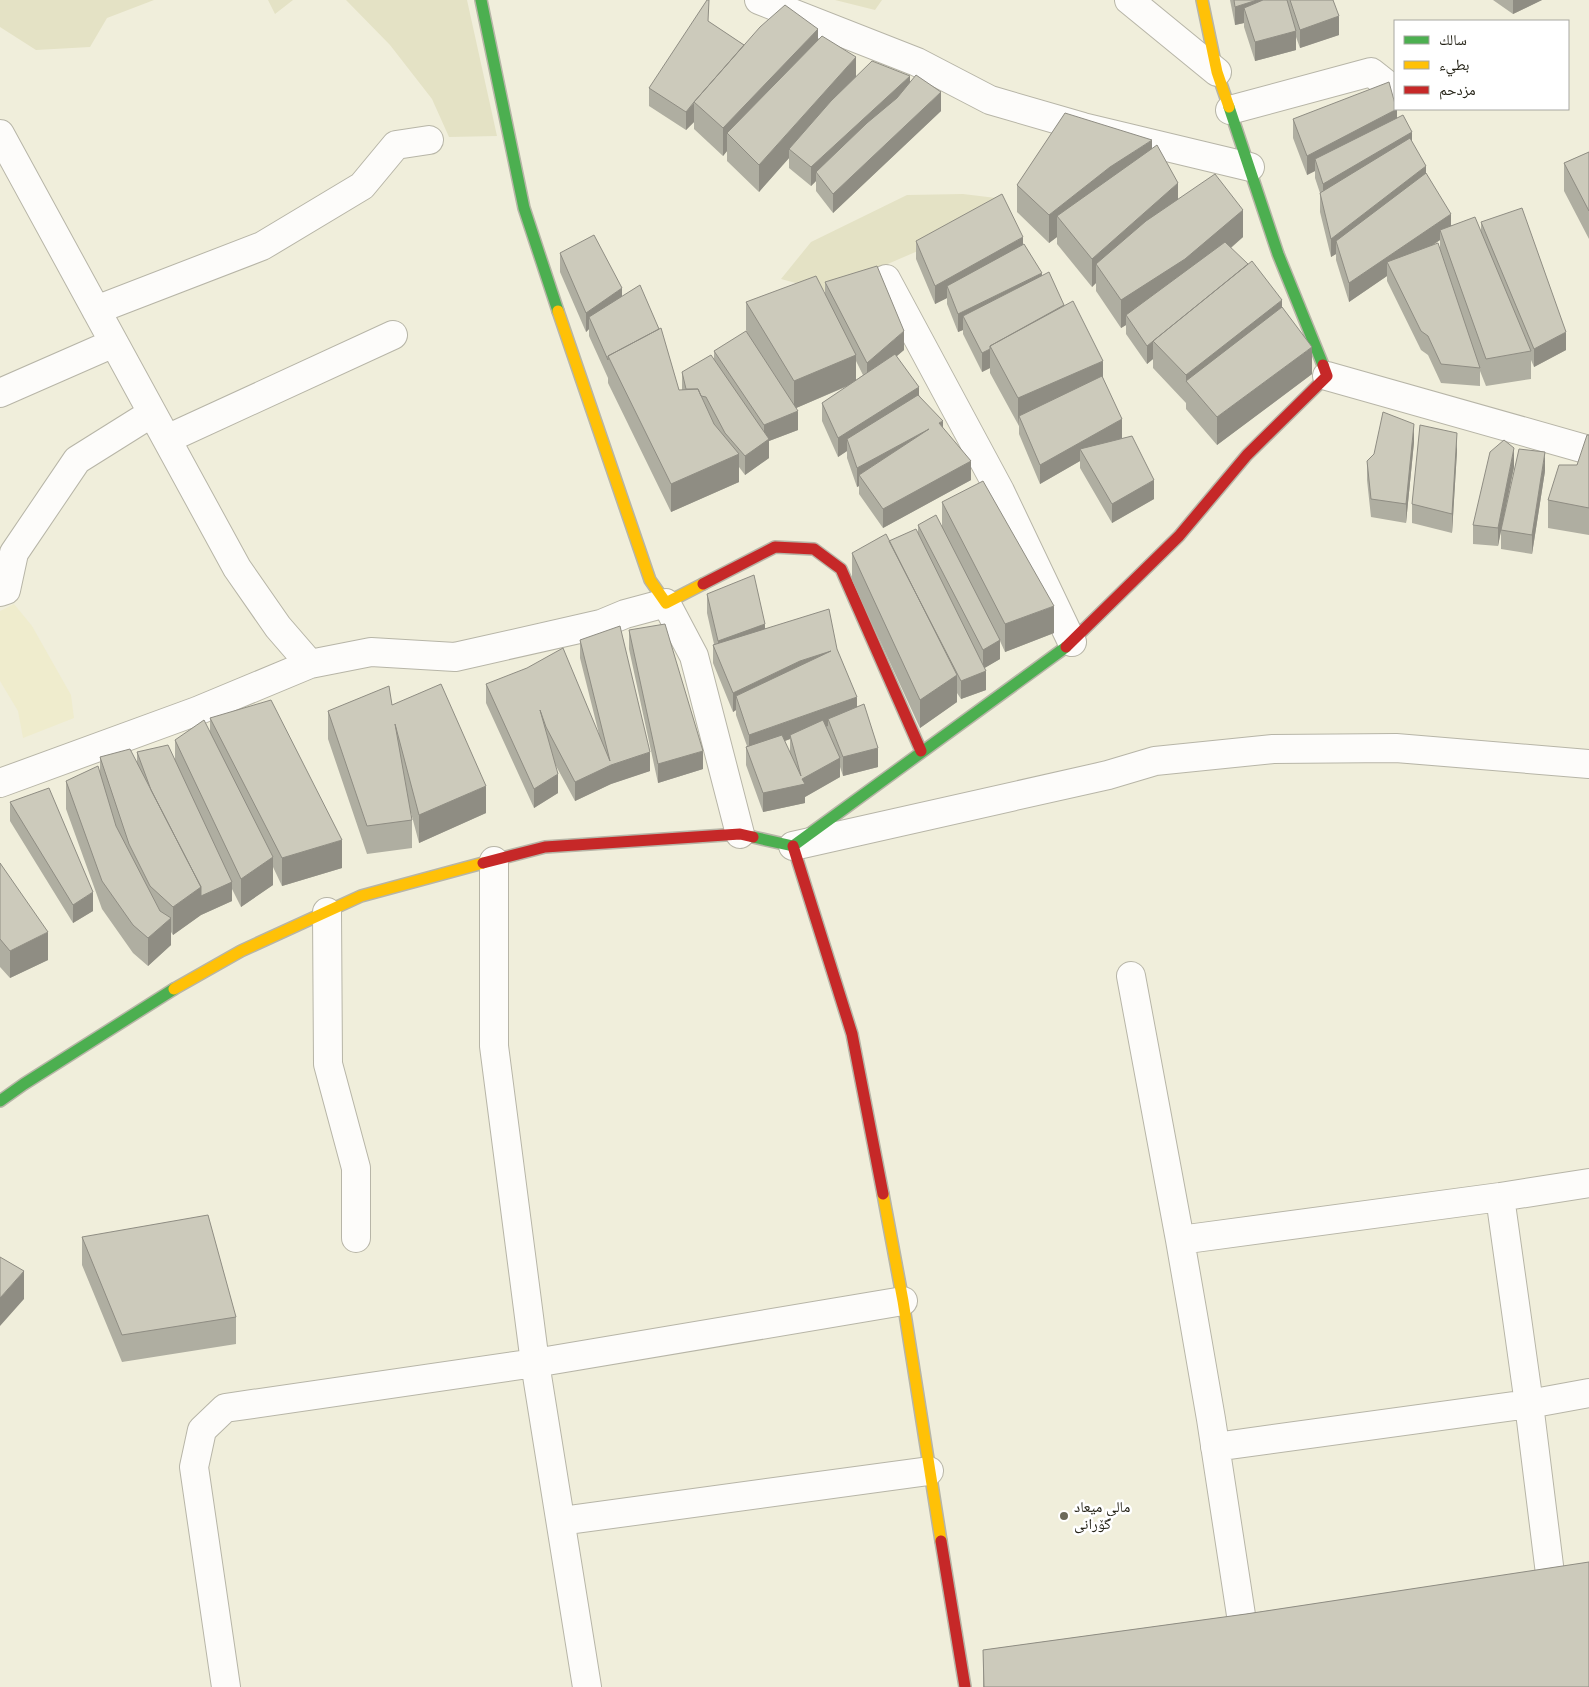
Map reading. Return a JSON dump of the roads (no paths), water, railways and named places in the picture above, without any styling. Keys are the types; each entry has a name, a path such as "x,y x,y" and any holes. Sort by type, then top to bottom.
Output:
{"street":[{"path":"481,0 524,208 650,580 666,603 694,656 740,834"},
{"path":"759,0 917,62 990,100 1084,127 1250,167"},
{"path":"1129,0 1217,72"},
{"path":"1202,0 1217,72 1278,254 1327,376"},
{"path":"1230,110 1371,72 1394,90"},
{"path":"0,134 237,568 278,627 310,664"},
{"path":"96,310 262,246 362,186 396,145 429,140"},
{"path":"886,279 1000,491 1072,642"},
{"path":"167,439 393,335"},
{"path":"0,393 114,343"},
{"path":"1327,376 1589,450"},
{"path":"793,846 1072,642 1179,536 1247,455 1327,376"},
{"path":"0,592 6,590 14,553 77,460 152,413"},
{"path":"0,782 197,711 310,664 371,652 455,657 601,624 625,614 666,603 775,547 814,549 841,569 921,751"},
{"path":"0,1102 24,1084 156,999 241,951 361,896 545,847 740,834 793,846 1108,776 1156,761 1273,749 1396,748 1589,764"},
{"path":"793,846 852,1034 902,1301 965,1687"},
{"path":"494,861 494,1046 535,1363 587,1687"},
{"path":"327,912 328,1064 356,1168 356,1238"},
{"path":"1131,976 1180,1240 1215,1447 1236,1651 1252,1687"},
{"path":"1180,1240 1500,1198 1589,1183"},
{"path":"1500,1198 1529,1404 1567,1602 1558,1632"},
{"path":"226,1687 194,1467 202,1430 225,1408 535,1363 902,1301"},
{"path":"1215,1447 1529,1404 1589,1393"},
{"path":"561,1521 929,1471"},
{"path":"1525,1608 1567,1602"},
{"path":"1236,1651 1274,1645"}],"place":[{"name":"مالی میعاد گۆرانی","path":"1064,1516"}]}
